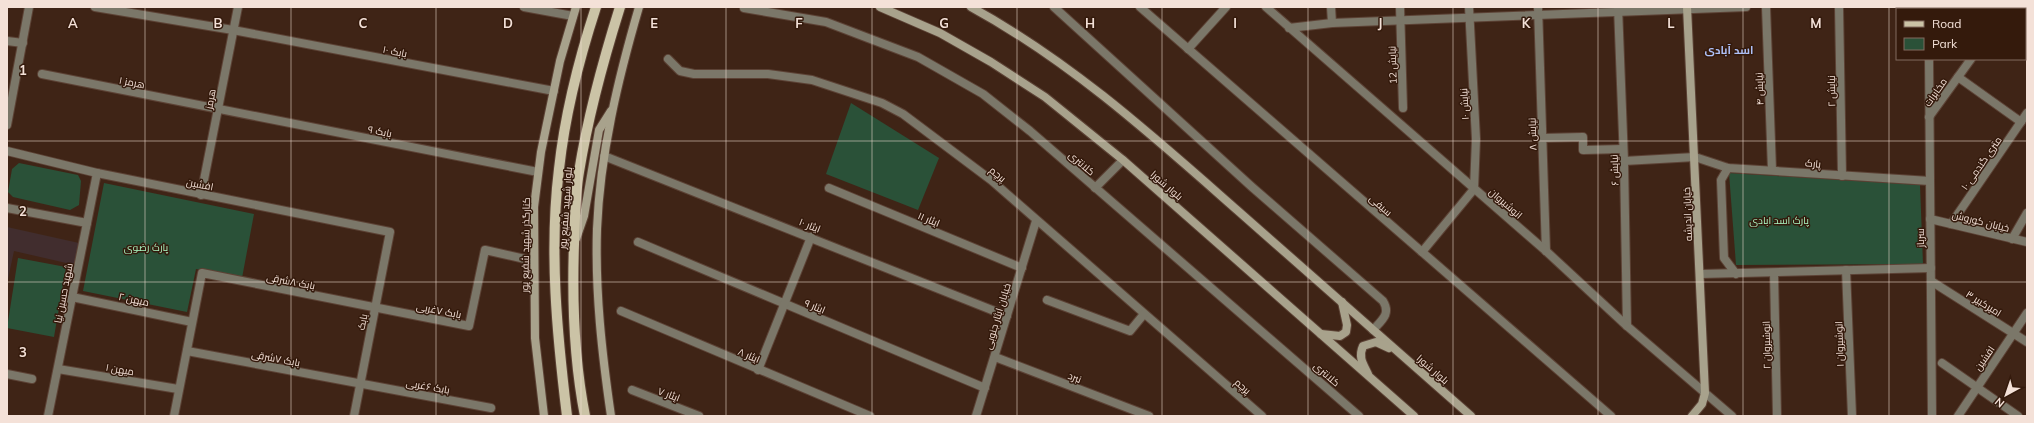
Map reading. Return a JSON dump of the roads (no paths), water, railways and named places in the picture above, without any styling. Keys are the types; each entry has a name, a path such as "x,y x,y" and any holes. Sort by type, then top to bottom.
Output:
{"main road":[{"name":"کنارگذر شهید شفیع پور","path":"544,416 535,338 534,207 538,172 560,61 576,7"},
{"name":"بلوار شهید شفیع پور","path":"567,416 557,319 555,218 559,168 567,116 581,52 596,7"},
{"name":"بلوار شهید شفیع پور","path":"585,416 574,315 574,246 579,172 604,58 620,7"},
{"path":"611,416 601,344 598,303 597,229 604,156 624,59 639,7"},
{"name":"بلوار شورا","path":"880,7 940,33 991,62 1045,97 1123,160 1414,416"},
{"name":"بلوار شورا","path":"971,7 1011,29 1074,72 1154,136 1471,416"},
{"name":"خیابان اندیشه","path":"1687,8 1705,393 1702,404 1692,416"},
{"path":"574,246 584,216 599,130 614,106"},
{"path":"1320,334 1340,336 1346,332 1348,325 1342,302"},
{"path":"1370,378 1361,361 1360,353 1363,346 1376,342 1398,352"}],"street":[{"path":"7,125 29,7"},
{"name":"بابک ۱۰","path":"95,7 233,30 554,91"},
{"name":"هرمز","path":"202,195 238,7"},
{"path":"524,7 574,16"},
{"path":"1054,7 1252,188 1383,301 1387,307 1387,314 1373,330"},
{"name":"سیفی","path":"1140,7 1612,416"},
{"path":"1188,50 1226,7"},
{"name":"انوشیروان","path":"1266,7 1546,251 1627,326 1732,416"},
{"path":"1331,7 1332,23"},
{"name":"نیایش 12","path":"1400,7 1403,108"},
{"name":"نیایش ۱۰","path":"1468,7 1476,139 1474,189"},
{"name":"نیایش ۸","path":"1538,7 1546,251"},
{"path":"1289,28 1332,23 1400,22 1538,16 1618,10 1746,7"},
{"name":"نیایش ۴","path":"1766,7 1772,170"},
{"name":"نیایش ۲","path":"1839,7 1842,176"},
{"name":"کلانتری","path":"744,8 826,22 918,57 983,94 1030,131 1359,416"},
{"name":"نیایش ۶","path":"1618,10 1624,161 1627,326"},
{"path":"7,41 22,43"},
{"name":"پرچم","path":"668,59 680,71 694,74 768,74 812,80 882,103 903,114 991,180 1036,221 1262,416"},
{"name":"سرباز","path":"1929,60 1932,416"},
{"name":"مخابرات","path":"1929,117 1970,60"},
{"name":"هرمز ۱","path":"42,74 218,109"},
{"path":"1958,77 2021,122"},
{"name":"بابک ۹","path":"218,109 538,172"},
{"name":"۱۰ متری گندمی","path":"1951,224 2027,113"},
{"path":"1542,138 1583,137 1583,150 1623,149"},
{"name":"افشین","path":"7,151 97,173 390,232"},
{"name":"ایثار ۱۰","path":"604,156 811,236 1007,316"},
{"path":"1624,161 1695,157"},
{"name":"پارک","path":"1695,157 1728,168 1930,181"},
{"path":"1095,188 1123,160"},
{"path":"1728,168 1721,180 1724,258 1736,274"},
{"name":"شهید حسین نیا","path":"48,416 97,173"},
{"name":"ایثار ۱۱","path":"829,188 1022,268"},
{"path":"1422,252 1474,189"},
{"path":"7,208 87,223"},
{"path":"2012,239 2027,213"},
{"name":"خیابان کوروش","path":"1930,219 2027,242"},
{"name":"خیابان ایثار جنوبی","path":"976,416 1036,221"},
{"name":"بابک","path":"354,416 390,232"},
{"path":"758,370 811,236"},
{"name":"ایثار ۹","path":"638,242 985,388"},
{"name":"بابک ۷غربی","path":"375,307 469,326 485,250 534,261"},
{"path":"1700,274 1931,268"},
{"name":"انوشیروان ۱","path":"1846,270 1852,416"},
{"name":"بابک ۸شرقی","path":"192,322 202,273 375,307"},
{"name":"انوشیروان ۲","path":"1774,273 1777,416"},
{"name":"امیرکبیر ۳","path":"1931,281 2027,342"},
{"name":"میهن ۲","path":"72,297 192,322"},
{"path":"1047,300 1130,331 1144,314"},
{"name":"ایثار ۸","path":"621,311 853,413 870,416"},
{"name":"افشین","path":"1958,416 2027,313"},
{"path":"174,416 192,322"},
{"name":"بابک ۷شرقی","path":"187,351 361,384"},
{"name":"نبرد","path":"994,357 1131,413 1149,416"},
{"path":"1942,363 2018,416"},
{"name":"میهن ۱","path":"58,369 178,390"},
{"path":"7,374 32,379"},
{"name":"بابک ۶غربی","path":"361,384 491,408"},
{"name":"ایثار ۷","path":"632,390 699,416"}],"district":[{"name":"اسد آبادی","path":"1729,50"}],"park label":[{"name":"پارک اسد ابادی","path":"1779,220"},
{"name":"پارک رضوی","path":"146,247"}]}
